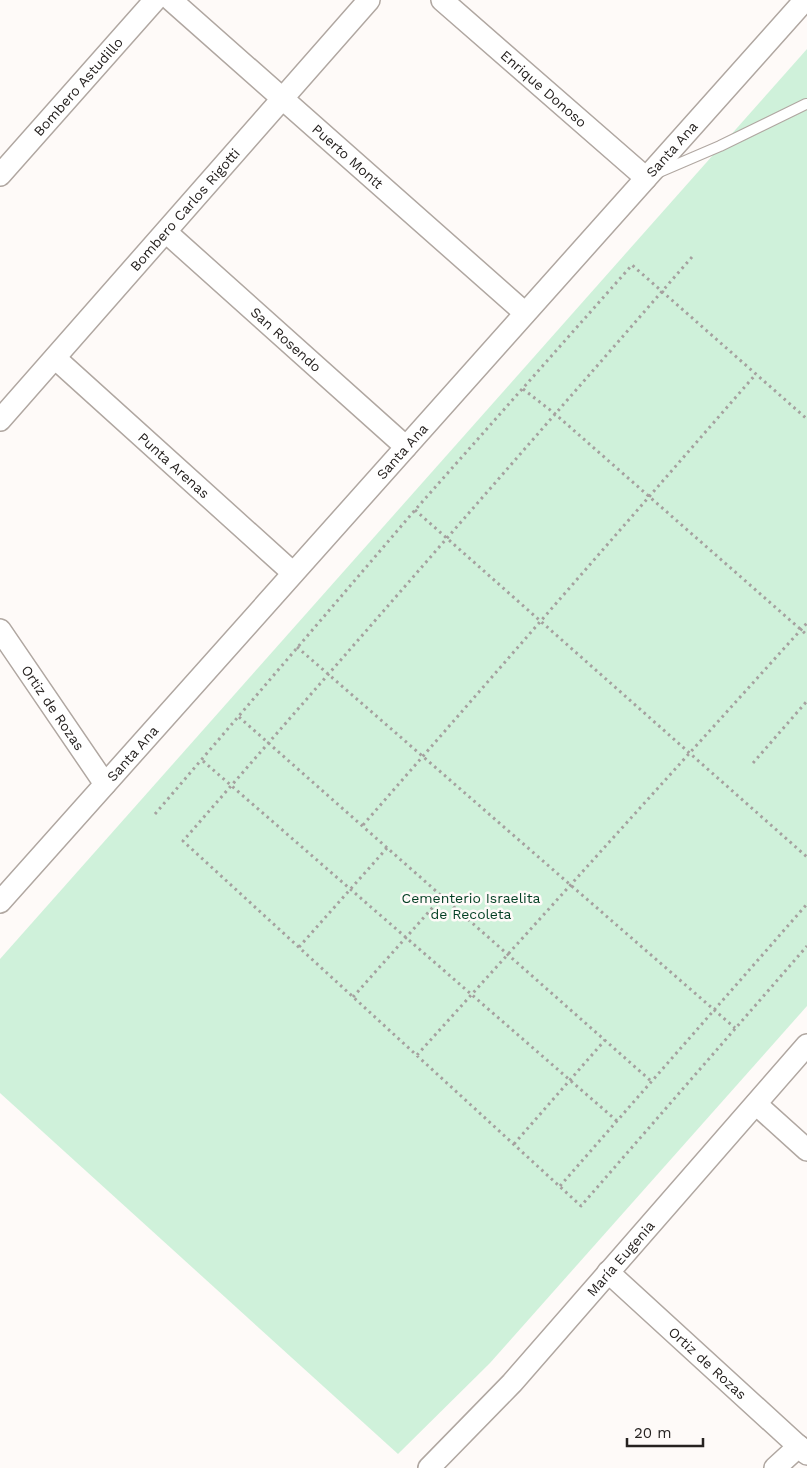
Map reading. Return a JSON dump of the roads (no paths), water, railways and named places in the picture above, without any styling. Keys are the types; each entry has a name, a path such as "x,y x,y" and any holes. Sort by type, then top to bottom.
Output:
{"street":[{"name":"Bombero Astudillo","path":"0,175 155,0"},
{"name":"Puerto Montt","path":"171,0 525,313"},
{"name":"Bombero Carlos Rigotti","path":"0,420 369,0"},
{"name":"Enrique Donoso","path":"442,0 646,178"},
{"name":"Santa Ana","path":"0,902 805,0"},
{"name":"San Rosendo","path":"166,232 406,447"},
{"name":"Punta Arenas","path":"55,358 293,573"},
{"name":"Ortiz de Rozas","path":"0,630 106,784"},
{"name":"María Eugenia","path":"429,1468 512,1383 807,1045"},
{"path":"756,1104 807,1150"},
{"name":"Ortiz de Rozas","path":"608,1272 803,1450"},
{"path":"775,1468 803,1450"}],"lane":[{"path":"646,178 720,146 806,104"}],"park label":[{"name":"Cementerio Israelita de Recoleta","path":"471,906"}]}
